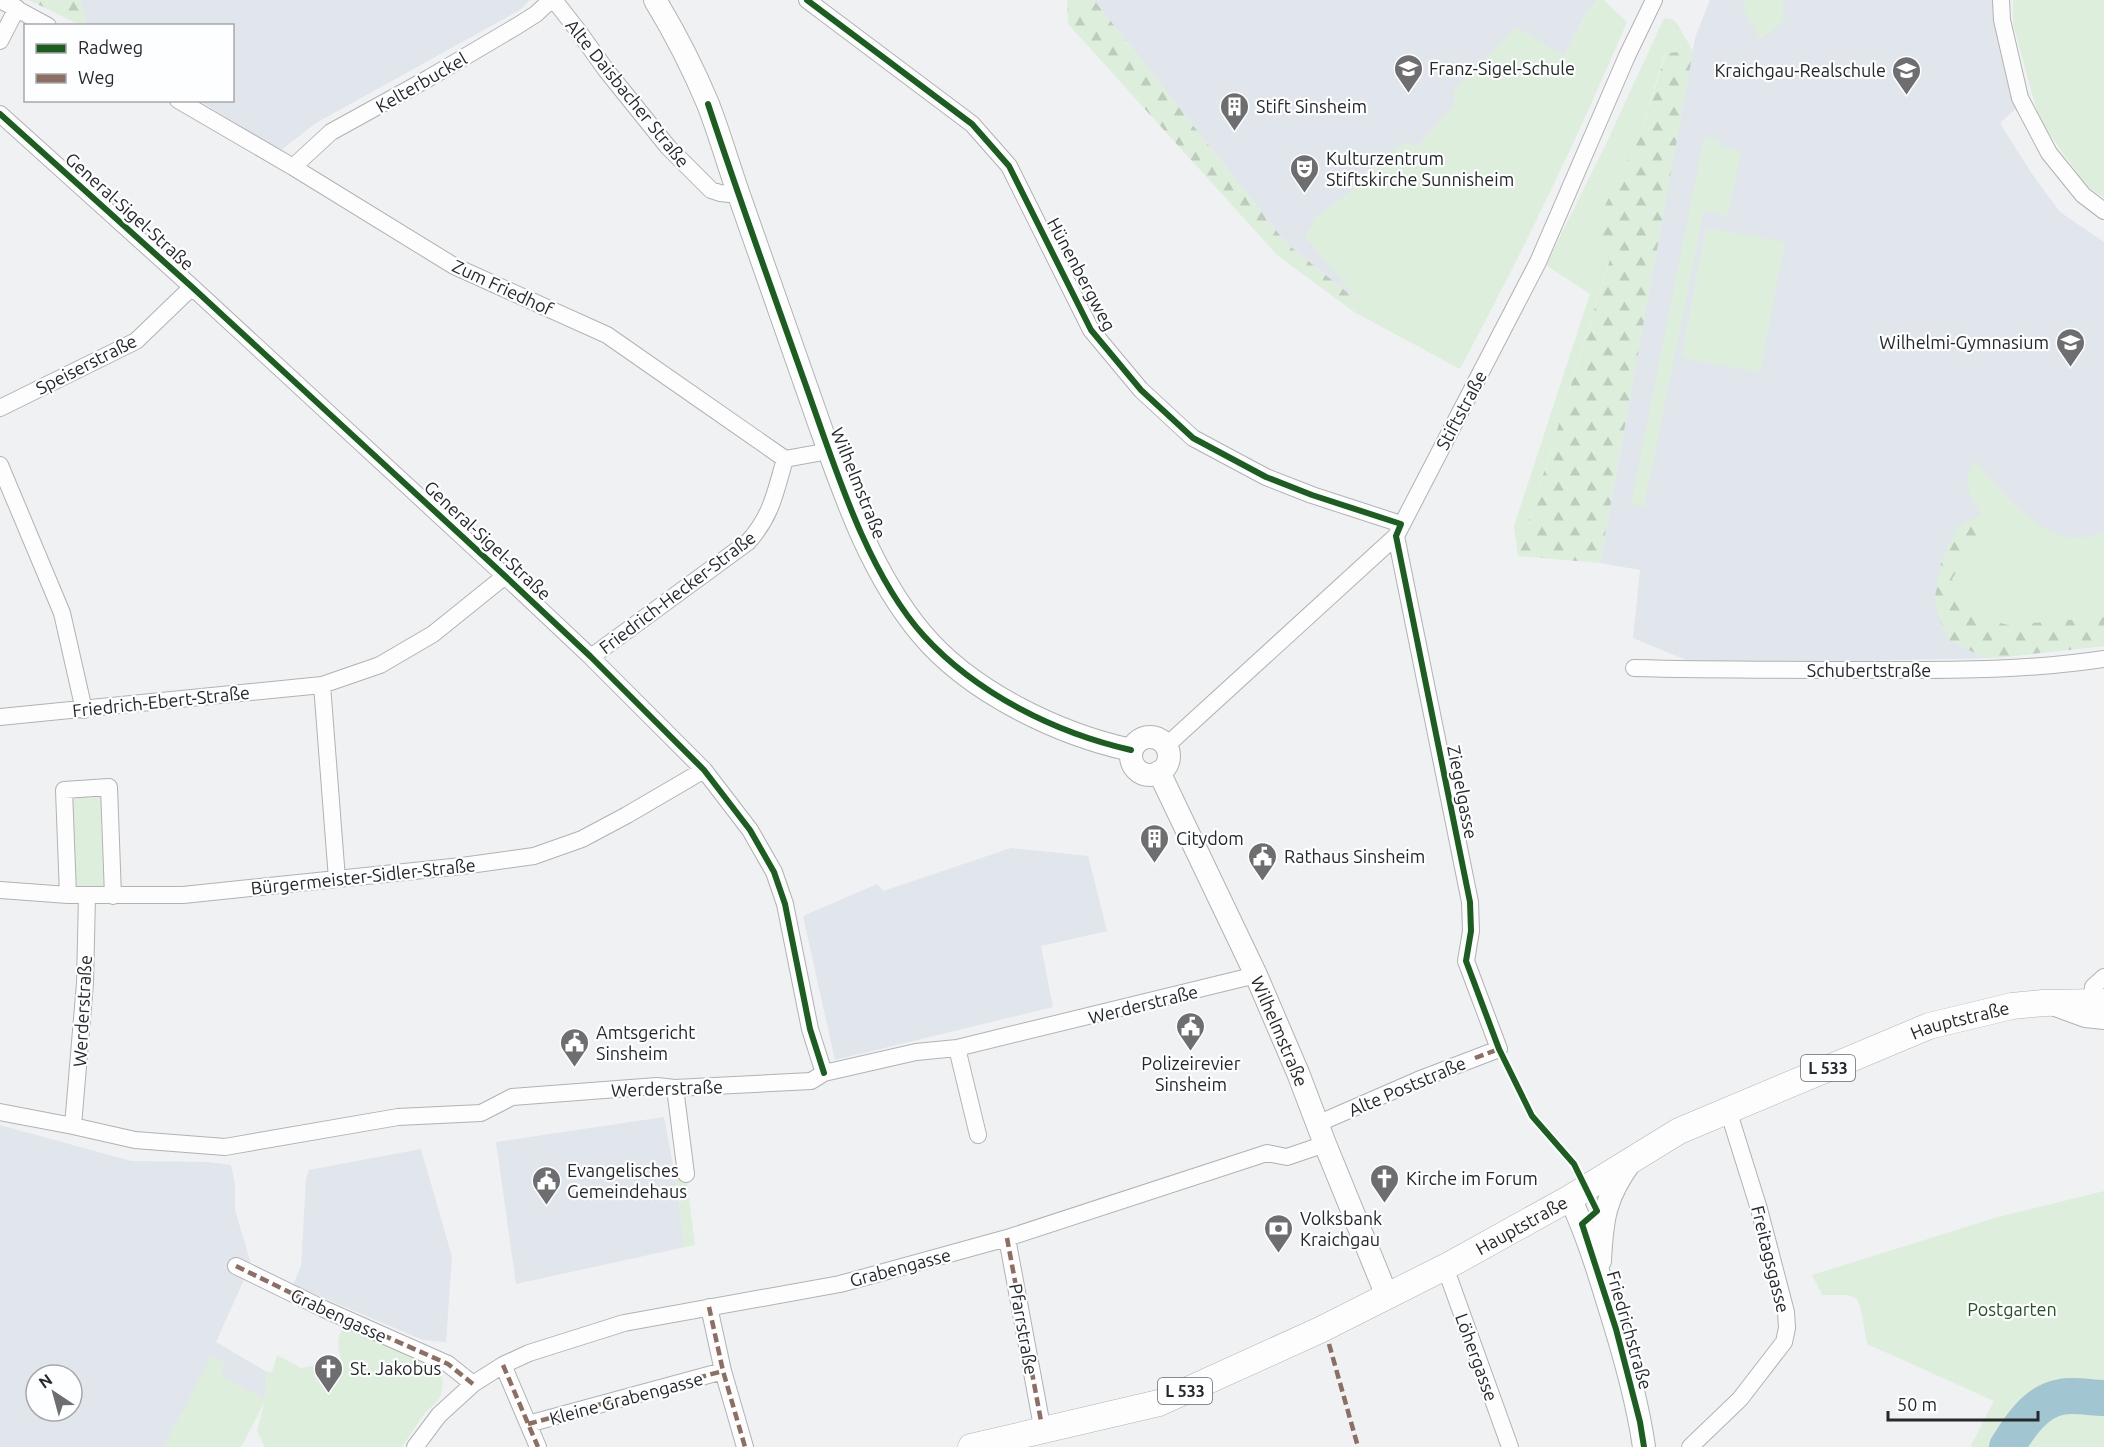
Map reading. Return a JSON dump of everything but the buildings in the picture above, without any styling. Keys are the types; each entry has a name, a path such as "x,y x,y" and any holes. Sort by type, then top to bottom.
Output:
{"main road":[{"name":"Wilhelmstraße","path":"655,0 678,37 708,104 829,451 864,540 891,592 923,635 944,657 989,690 1030,714 1079,736 1131,750"},
{"path":"1145,737 1156,738 1166,746 1169,758 1167,764 1159,772 1150,775 1138,771 1132,762 1131,750 1134,744 1145,737"},
{"name":"Wilhelmstraße","path":"1159,772 1256,975 1299,1073 1321,1134 1388,1296"},
{"name":"Hauptstraße","path":"971,1447 1159,1403 1320,1330 1445,1267 1570,1198 1679,1131 1929,1026 2012,1006 2043,1003 2100,1009"},
{"path":"1599,1274 1603,1221 1607,1202 1614,1187 1634,1158"},
{"name":"Friedrichstraße","path":"1570,1198 1586,1232 1616,1329 1640,1422 1644,1447"}],"street":[{"path":"0,0 45,24"},
{"name":"Kelterbuckel","path":"293,167 332,132 517,26 552,0"},
{"name":"Alte Daisbacher Straße","path":"552,0 668,147 687,167 711,190 738,195"},
{"name":"Hünenbergweg","path":"807,0 972,124 1009,166 1091,330 1141,390 1193,438 1266,477 1399,530"},
{"name":"Stiftstraße","path":"1166,746 1399,530 1538,262 1627,56 1654,0"},
{"path":"2001,0 2002,20 2020,98 2049,153 2084,195 2104,211"},
{"path":"0,41 17,8"},
{"name":"Zum Friedhof","path":"181,102 293,167 454,266 607,335 785,459"},
{"name":"General-Sigel-Straße","path":"0,114 192,287 505,576 591,657 704,770 750,831 774,872 785,903 810,1029 824,1073"},
{"name":"Speiserstraße","path":"0,408 136,341 192,287"},
{"path":"785,459 829,451"},
{"name":"Friedrich-Hecker-Straße","path":"591,657 748,542 762,527 772,504 785,459"},
{"path":"0,465 62,613 84,710"},
{"name":"Ziegelgasse","path":"1399,530 1470,902 1470,931 1466,962 1499,1049"},
{"name":"Friedrich-Ebert-Straße","path":"0,717 322,685 380,665 433,634 505,576"},
{"name":"Schubertstraße","path":"1634,668 1742,671 1944,670 2059,666 2104,659"},
{"path":"322,685 337,879"},
{"name":"Bürgermeister-Sidler-Straße","path":"0,890 87,896 183,895 462,866 534,856 582,839 704,770"},
{"path":"68,895 64,790 109,788 113,896"},
{"name":"Werderstraße","path":"73,1126 85,984 87,896"},
{"name":"Werderstraße","path":"0,1112 135,1140 225,1147 398,1117 482,1113 512,1097 657,1086 675,1088 811,1081 824,1073 916,1052 957,1048 1256,975"},
{"path":"2100,1009 2093,987 2104,977"},
{"path":"957,1048 978,1135"},
{"name":"Alte Poststraße","path":"1321,1134 1418,1080 1499,1049"},
{"path":"675,1088 686,1174"},
{"name":"Freitagsgasse","path":"1690,1447 1740,1399 1784,1342 1787,1328 1786,1312 1759,1209 1728,1110"},
{"name":"Grabengasse","path":"415,1447 439,1415 473,1384 503,1365 530,1353 624,1323 840,1284 1007,1238 1267,1153 1287,1157 1321,1134"},
{"name":"Pfarrstraße","path":"1007,1238 1041,1421"},
{"name":"Grabengasse","path":"236,1266 324,1309 448,1364 473,1384"},
{"name":"Löhergasse","path":"1445,1267 1510,1447"},
{"path":"709,1307 723,1371 745,1447"},
{"path":"503,1365 538,1447"},
{"name":"Kleine Grabengasse","path":"528,1424 723,1371"}],"shaded area":[{"path":"80,0 530,0 520,10 316,123 280,151 202,102 234,102 234,24 87,24"},
{"path":"1094,0 1597,0 1587,12 1564,57 1359,302 1286,243"},
{"path":"1710,0 1995,0 2020,105 2000,123 2032,174 2060,212 2104,242 2104,646 1994,658 1755,663 1691,662 1633,638 1640,570 1600,563 1695,38"},
{"path":"1011,848 1088,856 1107,931 1041,946 1053,1007 835,1060 803,916 877,884 883,891"},
{"path":"664,1117 685,1247 516,1284 496,1142"},
{"path":"0,1125 131,1161 207,1162 231,1165 235,1184 235,1210 251,1264 216,1342 267,1372 265,1400 241,1447 0,1447"},
{"path":"421,1149 452,1257 446,1342 423,1340 293,1285 301,1266 306,1179 309,1170"}],"green space":[{"path":"29,0 80,0 87,24 78,24"},
{"path":"1067,0 1094,0 1286,243 1359,302 1354,312 1277,255 1068,24"},
{"path":"1597,0 1604,0 1627,22 1548,197 1460,369 1354,312 1359,301 1304,236 1314,223 1312,220 1354,189 1351,185 1407,141 1416,147 1454,105 1453,91 1517,27 1564,56 1587,12"},
{"path":"1745,0 1783,0 1783,22 1760,39 1743,7"},
{"path":"2013,0 2104,0 2104,198 2086,185 2039,119 2013,24"},
{"path":"1664,18 1672,19 1678,25 1693,51 1665,53 1637,143 1628,163 1610,258 1518,556 1514,526 1590,294 1546,265 1606,144"},
{"path":"1693,51 1600,563 1518,556 1610,259 1588,239 1637,143 1666,53"},
{"path":"1704,137 1719,139 1718,145 1741,152 1728,216 1704,210 1644,507 1631,504"},
{"path":"1706,228 1785,242 1760,372 1681,358"},
{"path":"1974,460 2015,505 2049,530 2067,537 2085,538 2104,531 2104,646 1994,658 1983,657 1949,640 1938,615 1935,597 1941,563 1957,528 1981,514 1968,488 1968,475"},
{"path":"1981,514 1981,533 1952,579 1968,615 2008,625 2104,617 2104,646 1994,658 1983,657 1949,640 1938,615 1935,597 1941,563 1957,528"},
{"path":"102,796 104,887 76,887 72,797"},
{"path":"686,1174 695,1245 685,1247 675,1175"},
{"name":"Postgarten","path":"2104,1191 2104,1447 1970,1447 1994,1401 1867,1344 1857,1299 1847,1295 1822,1295 1812,1275 1998,1217"},
{"path":"343,1328 348,1328 432,1365 442,1376 440,1396 421,1418 402,1447 265,1447 257,1431 264,1403 241,1447 164,1447 211,1356 226,1364 221,1375 265,1400 267,1372 272,1372 277,1355 301,1368 324,1364 344,1366 338,1342"}],"waterway":[{"path":"2007,1447 2029,1416 2052,1399 2071,1396 2104,1398"}],"marked path":[{"path":"1475,1058 1499,1049"},
{"path":"1007,1238 1041,1421"},
{"path":"236,1266 324,1309 448,1364 473,1384"},
{"path":"709,1307 723,1371 745,1447"},
{"path":"1329,1344 1358,1447"},
{"path":"503,1365 538,1447"},
{"path":"528,1424 723,1371"}],"cycle path":[{"path":"807,0 972,124 1009,166 1091,330 1141,390 1193,438 1266,477 1312,495 1401,524 1396,536 1470,902 1471,931 1466,961 1499,1049 1532,1116 1574,1164 1597,1211"},
{"path":"708,104 840,482 869,549 903,610 945,657 993,693 1047,722 1103,743 1131,750"},
{"path":"0,114 192,287 505,576 591,657 704,770 750,830 774,872 785,904 810,1029 824,1073"},
{"path":"1597,1211 1582,1224 1616,1329 1640,1422 1644,1447"}],"place":[{"name":"Franz-Sigel-Schule","path":"1408,94"},
{"name":"Kraichgau-Realschule","path":"1907,96"},
{"name":"Stift Sinsheim","path":"1235,132"},
{"name":"Kulturzentrum Stiftskirche Sunnisheim","path":"1305,194"},
{"name":"Wilhelmi-Gymnasium","path":"2070,368"},
{"name":"Citydom","path":"1155,864"},
{"name":"Rathaus Sinsheim","path":"1263,882"},
{"name":"Polizeirevier Sinsheim","path":"1191,1052"},
{"name":"Amtsgericht Sinsheim","path":"575,1068"},
{"name":"Kirche im Forum","path":"1385,1204"},
{"name":"Evangelisches Gemeindehaus","path":"546,1206"},
{"name":"Volksbank Kraichgau","path":"1279,1254"},
{"name":"St. Jakobus","path":"329,1394"}]}
